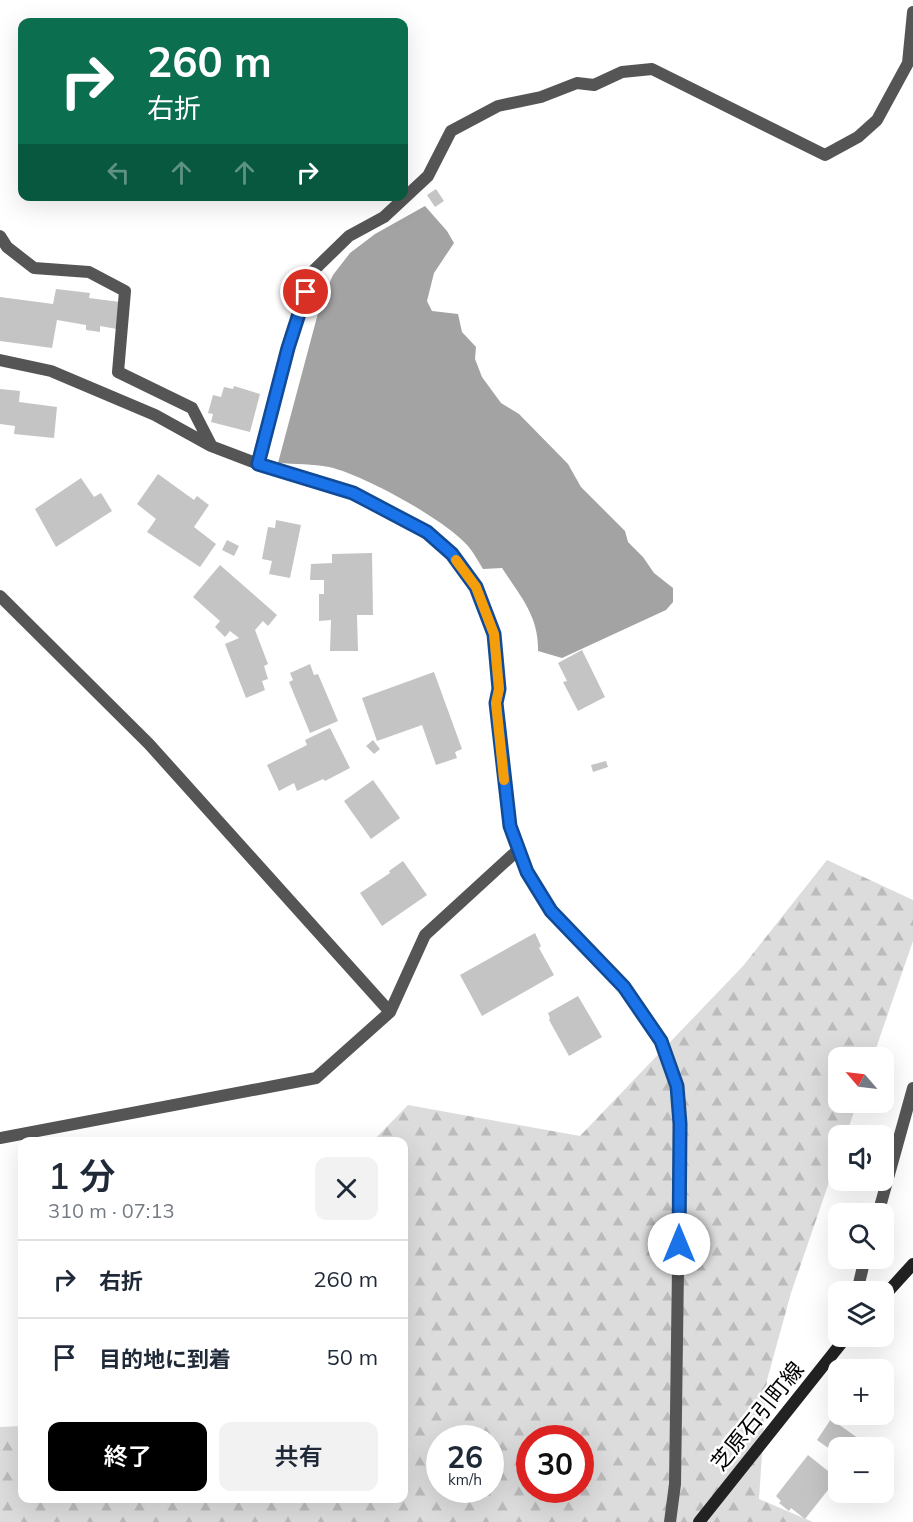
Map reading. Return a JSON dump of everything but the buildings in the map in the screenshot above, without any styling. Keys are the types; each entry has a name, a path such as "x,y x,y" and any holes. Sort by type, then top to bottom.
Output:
{"main road":[{"path":"894,1285 913,1264"},
{"name":"芝原石引町線","path":"699,1522 838,1347"}],"street":[{"path":"408,195 428,176 451,131 498,106 541,97 576,83 594,85 622,72 652,69 825,155 858,137 877,120 908,63 913,12"},
{"path":"258,464 288,348 311,273 349,236 384,217 401,201"},
{"path":"0,236 7,247 34,268 89,272 125,291 117,372 192,408 211,446"},
{"path":"0,360 51,371 155,415 211,446 258,464 353,493 427,532 452,554 476,587 494,634 499,689 496,703 510,826 527,872 551,911 624,987 661,1041 677,1086 680,1124 679,1267 675,1484 670,1522"},
{"path":"0,596 149,744 390,1012"},
{"path":"0,1138 316,1078 390,1012 425,935 519,849"},
{"path":"881,1203 913,1088"}],"green space":[{"path":"827,860 913,900 913,941 876,1047 828,1047 828,1113 854,1113 849,1125 828,1125 828,1185 791,1293 767,1380 759,1499 813,1522 0,1522 0,1427 18,1426 18,1503 408,1503 408,1137 377,1137 408,1105 580,1136 743,966"}],"shaded area":[{"path":"425,206 447,231 454,243 434,273 427,301 432,311 458,314 462,332 476,347 475,359 482,377 501,403 519,414 568,464 581,487 625,531 628,542 643,557 654,573 673,588 673,602 666,610 562,658 538,651 532,617 522,597 502,568 483,569 468,546 441,523 403,499 344,472 323,466 278,463 321,302 333,275 350,253 375,234"}],"slow traffic":[{"path":"456,560 476,587 494,634 499,689 496,703 498,734 504,780"}],"route":[{"path":"306,292 288,348 258,464 353,493 427,532 452,554 476,587 494,634 499,689 496,703 498,734 510,826 527,872 551,911 624,987 661,1041 677,1086 680,1124 679,1244"}]}
